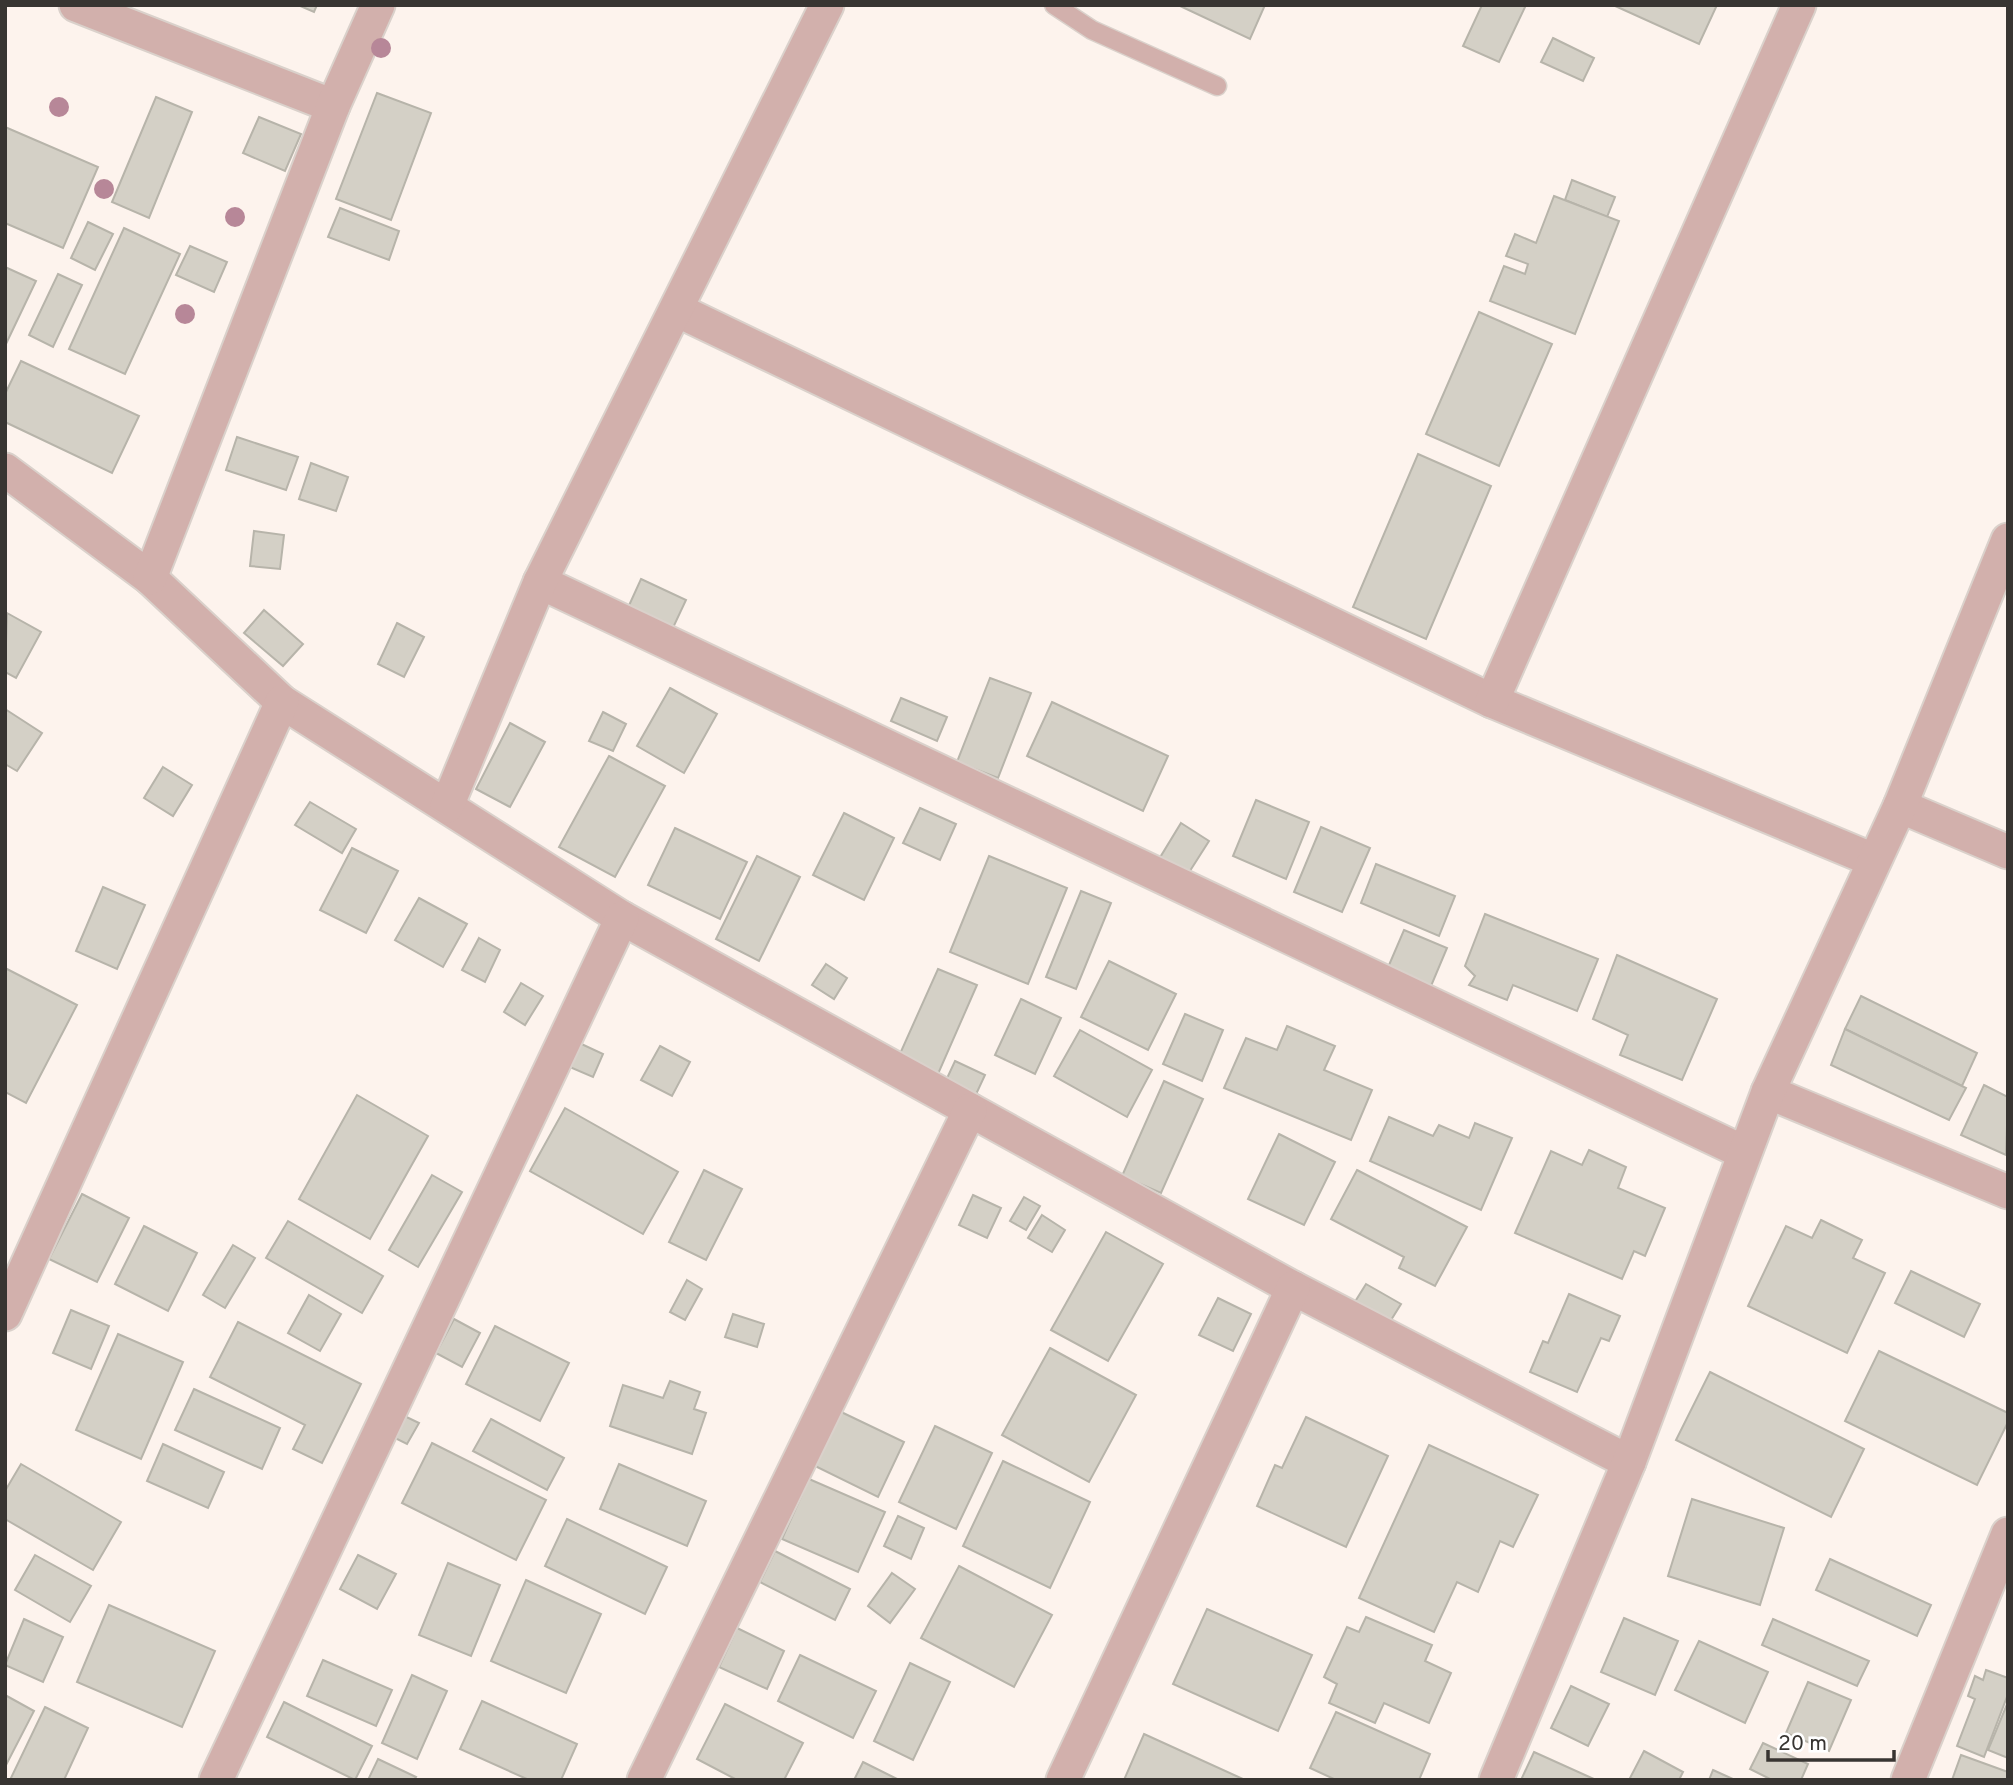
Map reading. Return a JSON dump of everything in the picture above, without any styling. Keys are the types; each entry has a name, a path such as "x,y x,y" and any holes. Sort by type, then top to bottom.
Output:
{"street":[{"path":"76,5 333,106"},
{"path":"150,579 333,106 378,5"},
{"path":"447,806 540,582 827,5"},
{"path":"1492,701 1798,5"},
{"path":"677,310 1492,701 1873,860"},
{"path":"10,484 150,579 282,702 622,918 1293,1288 1629,1462"},
{"path":"1496,1780 1629,1462 1768,1091 1900,806 2008,540"},
{"path":"540,582 1743,1152"},
{"path":"5,1314 282,702"},
{"path":"1900,806 2008,852"},
{"path":"216,1780 622,918"},
{"path":"1768,1091 2008,1192"},
{"path":"644,1780 970,1110"},
{"path":"1063,1780 1293,1288"},
{"path":"1908,1780 2008,1534"}],"lane":[{"path":"1054,5 1092,30 1216,86"}],"building":[{"path":"298,5 317,5 314,12"},
{"path":"1178,5 1265,5 1250,39"},
{"path":"1482,5 1526,5 1499,62 1463,46"},
{"path":"1613,5 1717,5 1699,44"},
{"path":"1553,38 1594,58 1583,81 1541,62"},
{"path":"377,93 431,113 391,220 336,199"},
{"path":"156,97 192,112 149,218 112,202"},
{"path":"259,117 301,134 285,171 243,153"},
{"path":"5,127 98,167 63,248 5,223"},
{"path":"1572,180 1615,197 1607,217 1565,200"},
{"path":"1554,196 1619,221 1575,334 1490,301 1504,266 1525,274 1528,264 1506,256 1515,234 1536,243"},
{"path":"340,208 399,231 389,260 328,237"},
{"path":"88,222 113,234 95,270 71,258"},
{"path":"124,228 180,254 125,374 69,349"},
{"path":"190,246 227,262 214,292 176,275"},
{"path":"5,267 36,281 5,346"},
{"path":"58,274 82,285 53,347 29,335"},
{"path":"1479,312 1552,344 1499,466 1426,434"},
{"path":"21,361 139,416 112,473 5,422 5,394"},
{"path":"237,437 298,457 286,490 226,470"},
{"path":"1418,454 1491,486 1426,639 1353,607"},
{"path":"311,463 348,477 336,511 299,499"},
{"path":"254,531 284,535 280,569 250,566"},
{"path":"641,579 686,600 671,632 626,612"},
{"path":"264,610 303,644 283,666 244,633"},
{"path":"7,613 41,632 16,678 5,672"},
{"path":"397,623 424,637 404,677 378,664"},
{"path":"990,678 1031,693 998,778 957,762"},
{"path":"670,688 717,714 684,773 637,746"},
{"path":"901,698 947,717 937,741 891,721"},
{"path":"1052,702 1168,756 1143,811 1027,756"},
{"path":"5,709 42,733 17,771 5,764"},
{"path":"603,712 626,724 613,751 589,741"},
{"path":"510,723 545,742 510,807 476,789"},
{"path":"609,756 665,786 615,877 559,847"},
{"path":"163,767 192,785 173,816 144,798"},
{"path":"1256,800 1309,822 1286,879 1233,856"},
{"path":"310,802 356,829 342,853 295,825"},
{"path":"920,808 956,824 940,860 903,843"},
{"path":"844,813 894,838 864,900 813,875"},
{"path":"1181,823 1209,841 1181,885 1153,869"},
{"path":"1321,827 1370,848 1342,912 1294,892"},
{"path":"675,828 747,862 720,919 648,885"},
{"path":"352,848 398,871 366,933 320,910"},
{"path":"757,856 800,877 759,961 716,939"},
{"path":"989,856 1067,888 1028,984 950,952"},
{"path":"1376,864 1455,896 1439,936 1361,903"},
{"path":"103,887 145,905 117,969 76,951"},
{"path":"1081,891 1111,903 1076,989 1046,977"},
{"path":"419,898 467,924 443,967 395,940"},
{"path":"1485,914 1598,959 1577,1011 1513,985 1507,1000 1469,985 1475,976 1465,966"},
{"path":"1404,930 1447,948 1426,998 1383,979"},
{"path":"479,938 500,950 485,982 462,970"},
{"path":"1617,955 1717,999 1682,1080 1620,1055 1628,1035 1593,1019"},
{"path":"1109,961 1176,994 1148,1050 1081,1017"},
{"path":"826,964 847,978 834,999 812,985"},
{"path":"5,968 77,1005 26,1103 5,1092"},
{"path":"938,969 977,985 938,1074 899,1056"},
{"path":"521,983 543,996 525,1025 504,1012"},
{"path":"1861,996 1977,1053 1962,1086 1845,1029"},
{"path":"1021,999 1061,1018 1035,1074 995,1055"},
{"path":"1185,1014 1223,1030 1202,1081 1163,1064"},
{"path":"1287,1026 1335,1046 1324,1070 1372,1090 1351,1140 1224,1088 1246,1038 1277,1050"},
{"path":"1845,1029 1966,1088 1949,1120 1831,1065"},
{"path":"1080,1030 1152,1070 1127,1117 1054,1076"},
{"path":"575,1041 603,1054 593,1077 565,1065"},
{"path":"660,1046 690,1062 672,1096 641,1080"},
{"path":"955,1061 985,1075 972,1103 942,1089"},
{"path":"1164,1081 1203,1099 1161,1193 1122,1176"},
{"path":"1984,1085 2008,1097 2006,1155 1961,1135"},
{"path":"357,1095 428,1136 370,1239 299,1199"},
{"path":"565,1108 678,1172 643,1234 530,1171"},
{"path":"1389,1117 1433,1136 1439,1125 1469,1138 1475,1123 1512,1138 1481,1210 1370,1161"},
{"path":"1279,1134 1335,1162 1304,1225 1248,1199"},
{"path":"1589,1150 1626,1167 1618,1188 1665,1208 1645,1256 1634,1251 1622,1279 1515,1233 1551,1151 1582,1165"},
{"path":"704,1170 742,1189 706,1260 669,1242"},
{"path":"1357,1170 1467,1227 1435,1286 1399,1268 1404,1257 1331,1219"},
{"path":"432,1175 462,1192 418,1267 389,1250"},
{"path":"82,1194 129,1218 97,1282 49,1259"},
{"path":"973,1195 1001,1208 987,1238 959,1225"},
{"path":"1024,1197 1040,1206 1026,1230 1010,1221"},
{"path":"1042,1215 1065,1230 1052,1252 1028,1238"},
{"path":"1821,1220 1862,1240 1853,1258 1885,1273 1847,1353 1748,1306 1786,1226 1812,1238"},
{"path":"288,1221 383,1276 362,1313 266,1258"},
{"path":"144,1226 197,1253 168,1311 115,1284"},
{"path":"1106,1232 1163,1264 1108,1361 1051,1330"},
{"path":"233,1245 255,1258 225,1308 203,1295"},
{"path":"1911,1271 1980,1304 1964,1337 1895,1303"},
{"path":"687,1280 702,1289 685,1320 670,1312"},
{"path":"1366,1284 1401,1304 1388,1325 1353,1305"},
{"path":"1569,1294 1620,1316 1609,1341 1601,1338 1577,1392 1530,1372 1543,1341 1548,1343"},
{"path":"309,1295 341,1314 320,1351 288,1333"},
{"path":"1218,1298 1251,1314 1233,1351 1199,1335"},
{"path":"71,1310 109,1326 91,1369 53,1353"},
{"path":"733,1314 764,1324 757,1347 725,1337"},
{"path":"454,1319 480,1333 462,1367 436,1353"},
{"path":"238,1322 361,1384 322,1463 293,1449 305,1425 210,1377"},
{"path":"495,1326 569,1363 540,1421 466,1384"},
{"path":"118,1334 183,1362 141,1459 76,1430"},
{"path":"1050,1348 1136,1395 1089,1482 1002,1435"},
{"path":"1879,1351 2008,1413 2008,1422 1977,1485 1845,1421"},
{"path":"1710,1372 1864,1449 1831,1517 1676,1440"},
{"path":"670,1381 700,1392 694,1409 706,1413 692,1454 610,1426 623,1385 663,1398"},
{"path":"194,1389 280,1428 262,1469 175,1430"},
{"path":"837,1410 904,1442 878,1497 811,1464"},
{"path":"396,1412 419,1423 407,1444 385,1433"},
{"path":"1306,1417 1388,1456 1346,1547 1257,1506 1275,1465 1282,1468"},
{"path":"491,1419 564,1458 547,1490 473,1451"},
{"path":"935,1426 992,1453 956,1529 899,1502"},
{"path":"432,1443 546,1500 516,1560 402,1503"},
{"path":"163,1444 224,1472 208,1508 147,1481"},
{"path":"1429,1445 1538,1495 1513,1547 1500,1541 1478,1592 1457,1582 1434,1632 1359,1598"},
{"path":"1003,1461 1090,1502 1050,1588 963,1546"},
{"path":"21,1464 121,1522 93,1570 5,1519 5,1491"},
{"path":"619,1464 706,1501 687,1546 600,1509"},
{"path":"809,1479 885,1512 858,1572 782,1539"},
{"path":"1692,1499 1784,1528 1760,1605 1668,1576"},
{"path":"898,1516 924,1528 911,1559 884,1546"},
{"path":"567,1519 667,1567 645,1614 545,1566"},
{"path":"775,1551 850,1589 835,1620 760,1582"},
{"path":"35,1555 91,1586 70,1622 15,1590"},
{"path":"358,1555 396,1574 377,1609 340,1589"},
{"path":"1830,1559 1931,1605 1917,1636 1816,1590"},
{"path":"448,1563 500,1585 471,1656 419,1635"},
{"path":"959,1566 1052,1615 1014,1687 921,1638"},
{"path":"892,1573 915,1589 890,1623 868,1606"},
{"path":"526,1580 601,1614 566,1693 491,1661"},
{"path":"109,1605 215,1651 182,1727 77,1682"},
{"path":"1207,1609 1312,1655 1278,1731 1173,1684"},
{"path":"1366,1617 1432,1645 1425,1661 1451,1673 1429,1723 1384,1703 1375,1723 1329,1703 1337,1684 1324,1677 1347,1627 1359,1632"},
{"path":"1624,1618 1678,1641 1655,1695 1601,1672"},
{"path":"24,1619 63,1637 43,1682 5,1665"},
{"path":"1773,1619 1869,1661 1857,1686 1762,1645"},
{"path":"737,1628 784,1651 767,1689 719,1667"},
{"path":"1699,1641 1768,1672 1745,1723 1675,1690"},
{"path":"800,1655 876,1691 853,1738 778,1701"},
{"path":"323,1660 392,1690 376,1726 307,1696"},
{"path":"910,1663 950,1682 913,1760 874,1741"},
{"path":"1986,1670 2008,1678 2008,1694 1984,1757 1957,1746 1975,1699 1968,1696 1975,1676 1983,1680"},
{"path":"412,1675 447,1691 417,1759 382,1743"},
{"path":"1808,1682 1851,1700 1829,1751 1786,1733"},
{"path":"1571,1686 1609,1704 1588,1746 1551,1728"},
{"path":"5,1695 34,1711 5,1767"},
{"path":"482,1701 577,1744 561,1780 529,1780 460,1749"},
{"path":"284,1702 372,1746 355,1780 267,1737"},
{"path":"2008,1702 2008,1758 1988,1750"},
{"path":"725,1704 803,1743 784,1780 737,1780 697,1759"},
{"path":"45,1707 88,1728 64,1780 10,1780"},
{"path":"1336,1712 1430,1754 1419,1780 1336,1780 1310,1768"},
{"path":"1144,1734 1245,1780 1124,1780"},
{"path":"1763,1743 1808,1764 1801,1780 1772,1780 1750,1769"},
{"path":"1644,1751 1683,1772 1679,1780 1629,1780"},
{"path":"1534,1752 1596,1780 1521,1780"},
{"path":"1961,1755 2008,1772 2008,1780 1952,1780"},
{"path":"378,1759 416,1777 414,1780 368,1780"},
{"path":"863,1762 899,1780 854,1780"},
{"path":"1713,1770 1735,1780 1709,1780"}]}
